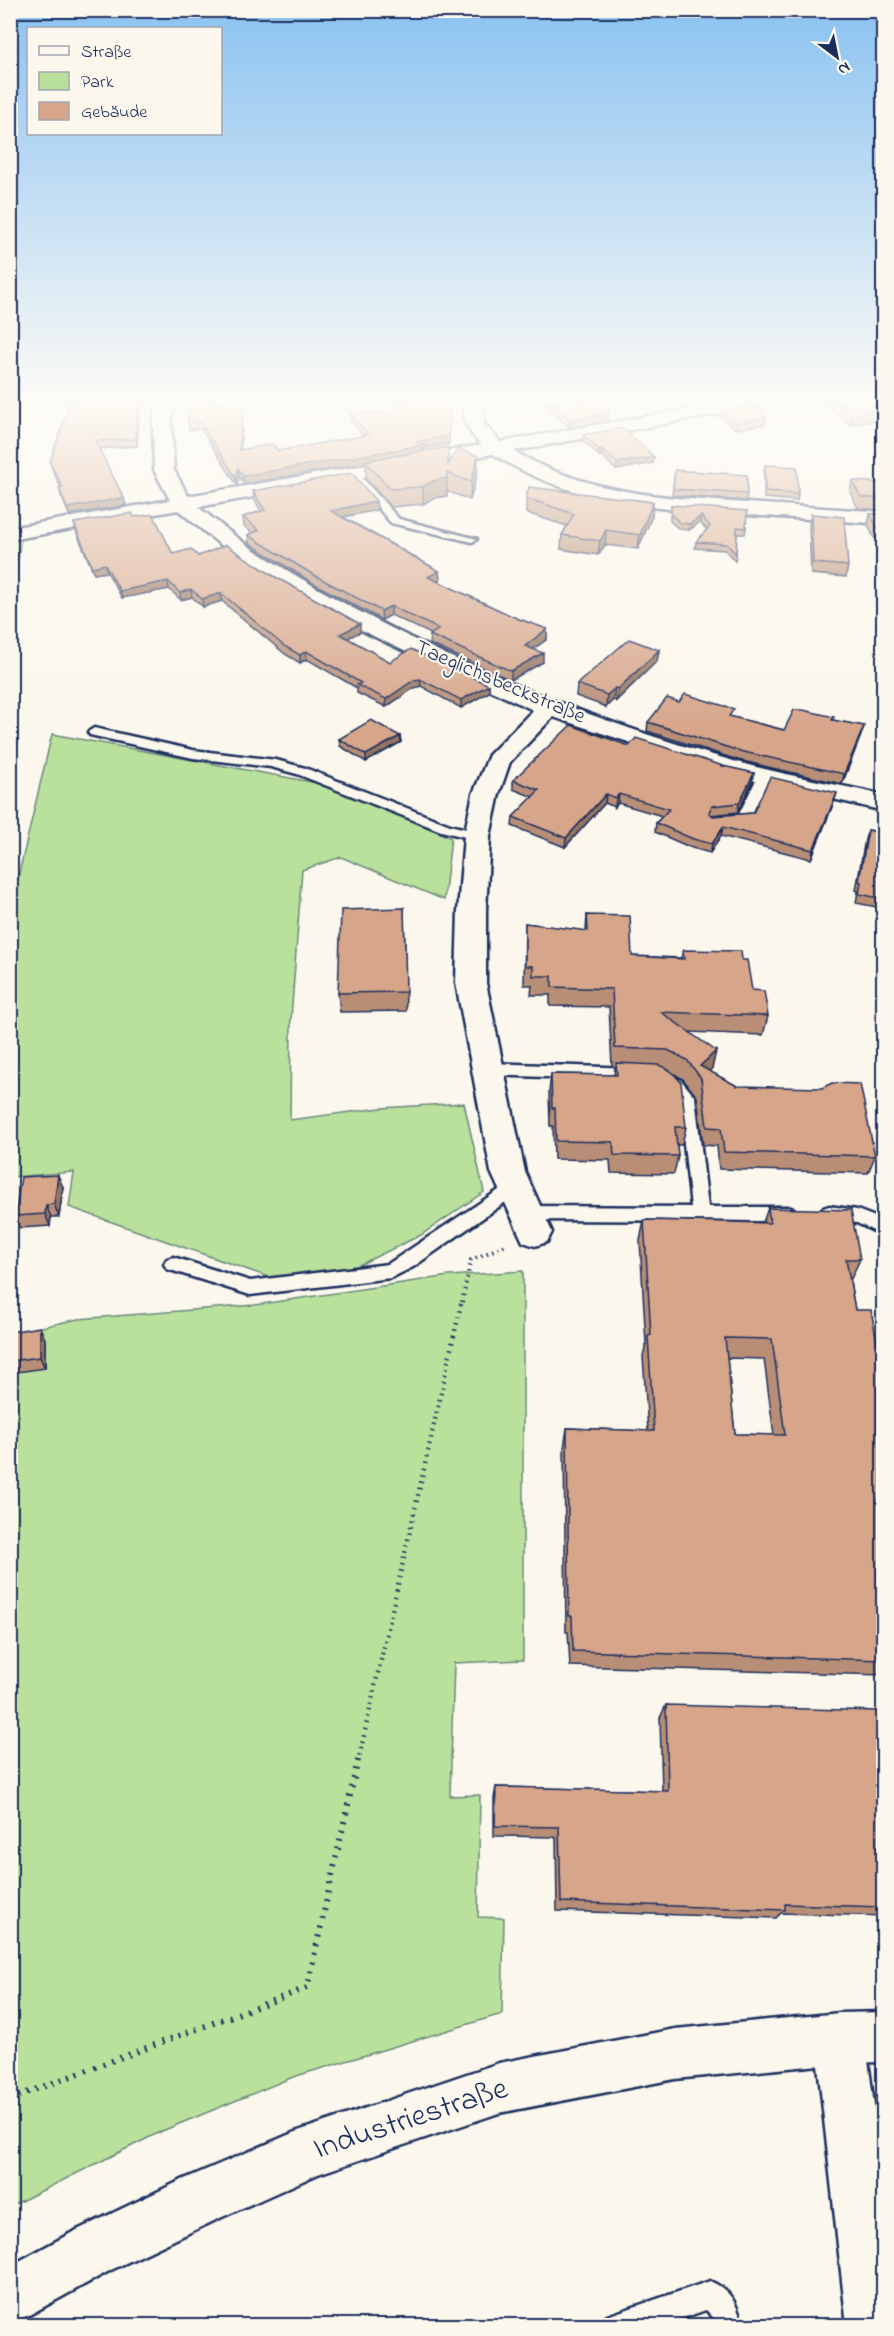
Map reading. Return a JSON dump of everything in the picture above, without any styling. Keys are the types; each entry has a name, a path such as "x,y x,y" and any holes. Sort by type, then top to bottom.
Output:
{"street":[{"path":"10,534 142,511"},
{"name":"Taeglichsbeckstraße","path":"191,511 247,554 317,597 399,640 549,708 731,768 884,803"},
{"path":"780,511 884,518"},
{"path":"530,1223 508,1172 471,983 477,836 486,794 498,760 549,708"},
{"name":"Industriestraße","path":"10,2296 92,2251 201,2199 313,2150 498,2088 675,2054 862,2038 875,2325"}],"lane":[{"path":"386,511 395,521 472,539"},
{"path":"94,732 193,754 272,763 300,771 446,828 477,836"},
{"path":"716,820 744,818 764,776"},
{"path":"488,1069 658,1075 669,1080 687,1097 700,1214"},
{"path":"173,1264 250,1288 391,1271 514,1187"},
{"path":"530,1223 700,1214 849,1214 862,1217 884,1229"},
{"path":"616,2325 710,2295 725,2310 728,2325"}],"path":[{"path":"10,2099 308,1988 471,1260 530,1223"}],"green space":[{"path":"10,511 15,511 21,541 10,607"},
{"path":"52,734 317,783 392,811 451,838 444,900 341,857 302,870 291,1019 290,1120 381,1108 464,1103 484,1192 421,1235 355,1267 274,1279 69,1207 74,1172 11,1177 11,907"},
{"path":"523,1271 523,1660 454,1663 450,1796 480,1795 478,1917 504,1918 502,2014 293,2077 162,2131 11,2206 10,1334 78,1319 255,1305 449,1276"}],"building":[{"path":"262,511 331,511 439,571 428,577 516,618 547,629 525,646 543,653 511,671 430,635 439,629 391,606 381,611 312,574 248,535 259,530 243,517"},
{"path":"565,511 649,511 640,535 606,530 600,541 562,535 574,514"},
{"path":"671,511 747,511 746,528 737,527 736,554 727,544 696,542 710,526 701,516 690,524 680,523"},
{"path":"132,513 134,517 153,514 173,554 191,549 198,556 226,545 272,575 360,624 340,634 390,662 411,649 489,685 461,700 420,679 414,680 386,699 357,685 361,683 306,651 300,655 284,646 221,593 202,599 191,589 180,593 168,581 120,591 105,564 92,567 74,523"},
{"path":"811,514 844,517 848,566 813,563"},
{"path":"870,514 884,514 884,528 877,527"},
{"path":"629,639 659,650 618,689 615,688 607,695 577,684"},
{"path":"685,694 734,709 729,716 784,730 794,710 834,717 832,720 864,726 844,774 739,751 648,722 667,698 679,702"},
{"path":"371,720 400,736 366,755 339,739"},
{"path":"571,725 629,746 636,738 723,766 754,773 739,803 712,806 709,812 713,816 753,813 770,777 837,793 813,850 723,827 712,844 693,839 656,823 669,809 619,794 616,798 606,794 566,838 513,817 539,790 513,780"},
{"path":"881,803 884,803 884,899 859,894 861,882 859,881 868,830 877,832"},
{"path":"404,908 406,992 338,993 341,910"},
{"path":"587,915 630,916 632,956 684,959 683,950 741,951 742,960 747,960 752,990 764,991 768,1016 661,1012 716,1051 700,1066 737,1086 822,1088 832,1083 860,1084 875,1156 724,1152 721,1128 707,1127 701,1078 687,1060 668,1050 615,1048 612,989 552,987 552,976 533,976 533,966 525,966 525,923 588,931"},
{"path":"616,1063 659,1065 671,1071 681,1082 686,1127 675,1127 678,1156 614,1155 613,1142 556,1141 551,1074 617,1075"},
{"path":"58,1175 54,1204 46,1205 45,1214 15,1216 21,1177"},
{"path":"768,1208 851,1210 860,1259 846,1259 855,1310 871,1310 880,1359 884,1360 884,1660 573,1651 572,1616 569,1616 567,1428 654,1431 644,1220 770,1223","holes":["725,1338 772,1339 785,1435 735,1434"]},
{"path":"40,1327 40,1357 10,1361 10,1332"},
{"path":"666,1705 877,1711 884,1747 884,1907 785,1904 785,1910 561,1902 559,1827 495,1826 496,1787 668,1791"}]}
